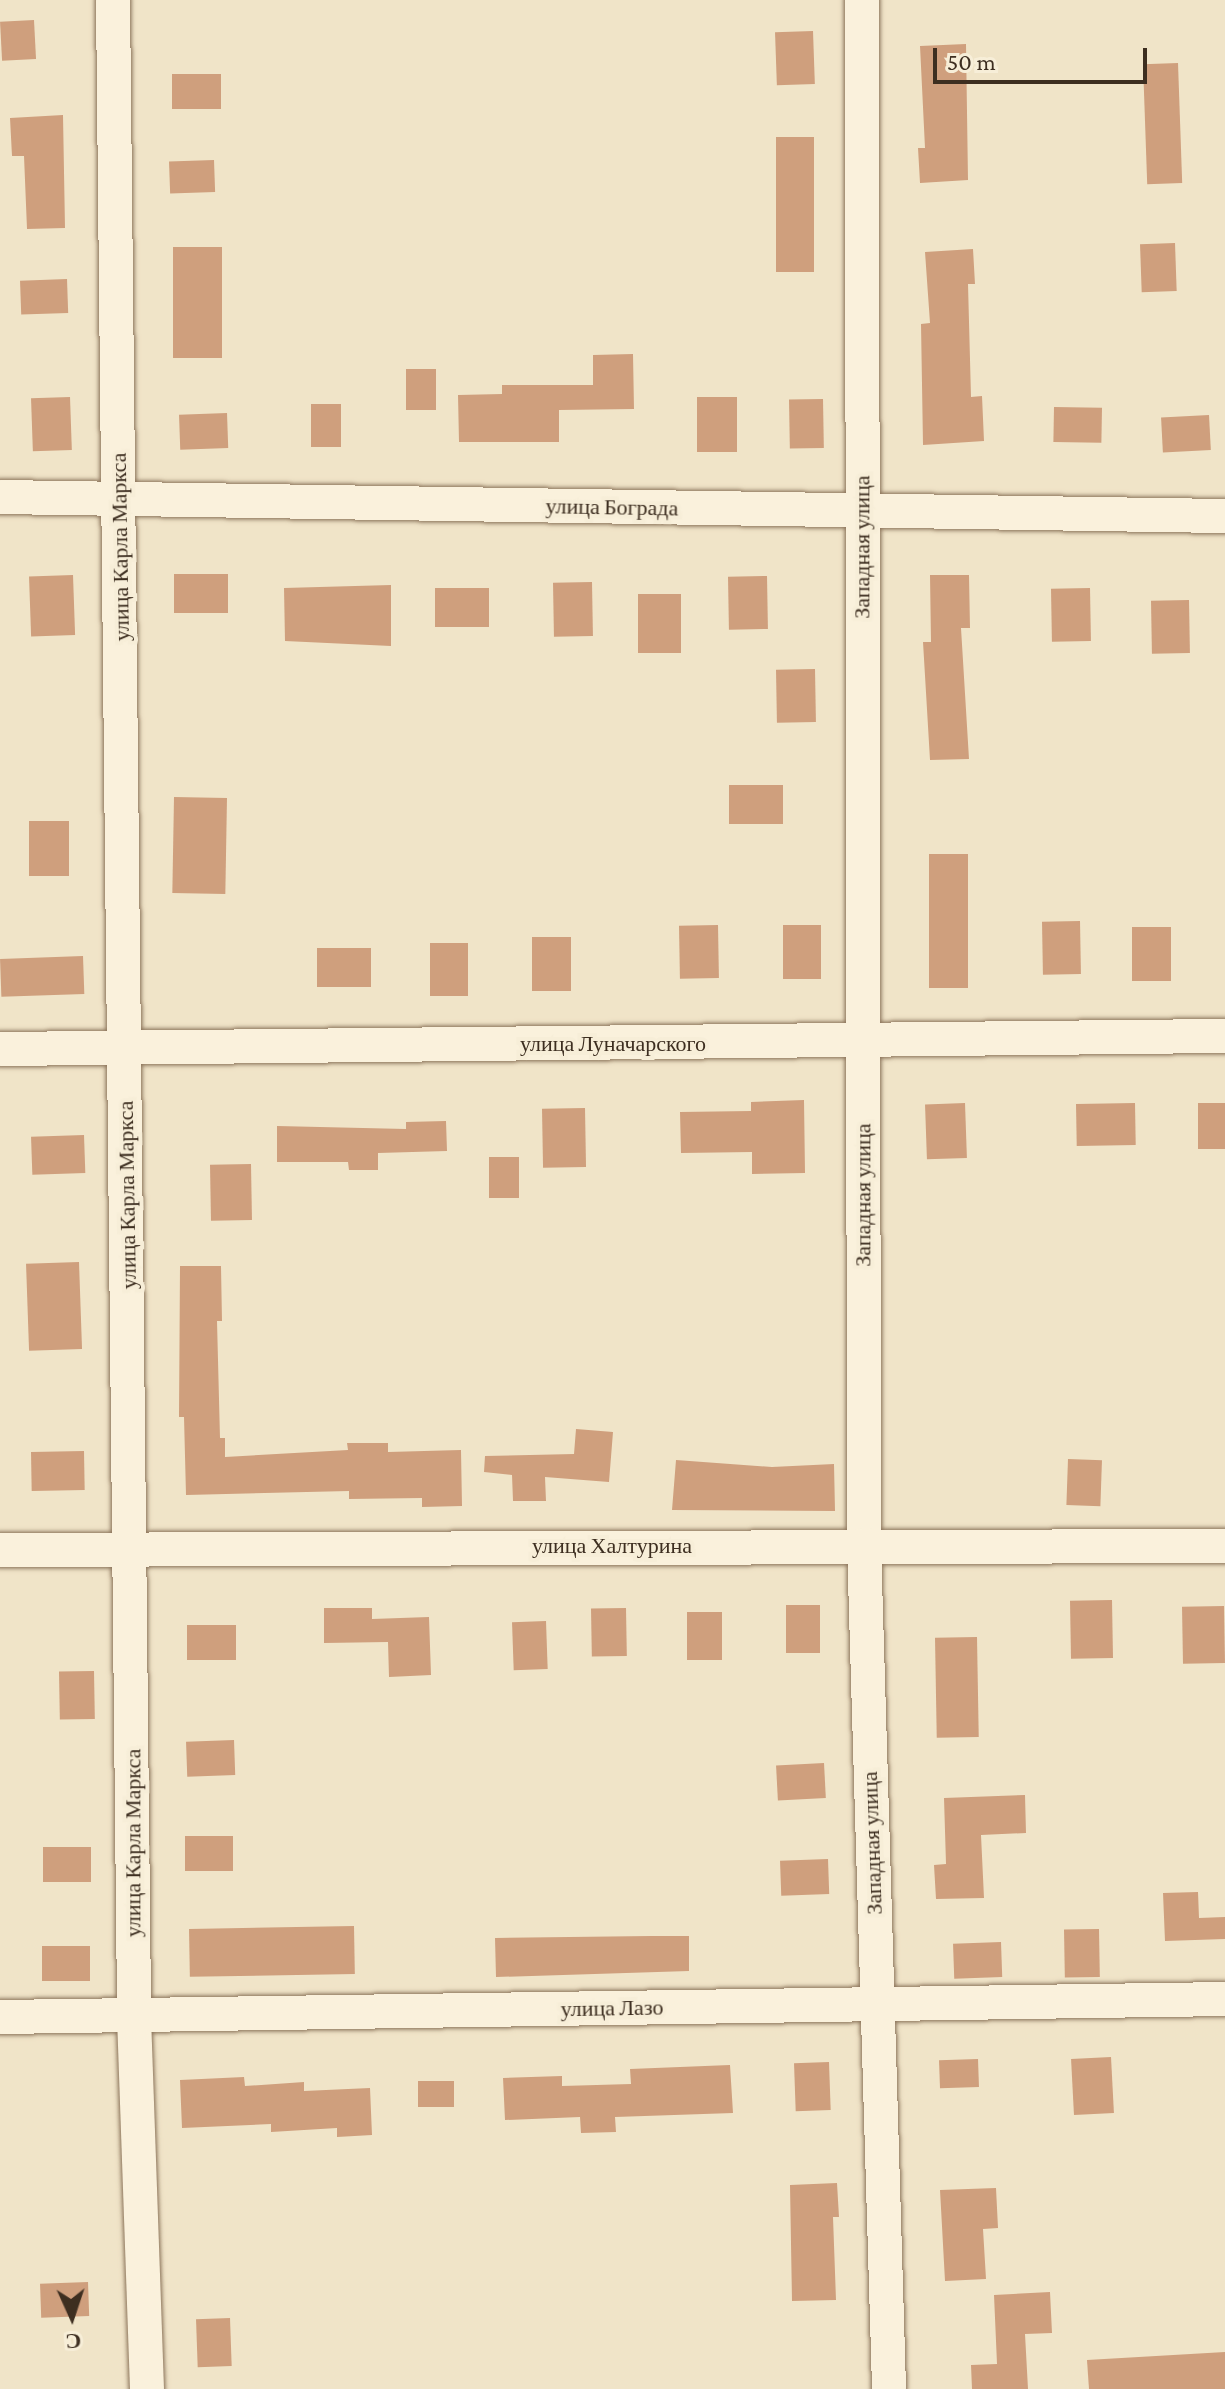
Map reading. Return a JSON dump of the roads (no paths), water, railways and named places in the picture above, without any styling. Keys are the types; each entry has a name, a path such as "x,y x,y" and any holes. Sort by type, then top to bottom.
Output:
{"street":[{"name":"улица Карла Маркса","path":"113,0 134,2017 147,2389"},
{"name":"Западная улица","path":"862,0 864,1545 889,2389"},
{"name":"улица Бограда","path":"0,497 119,496 862,513 1225,516"},
{"name":"улица Луначарского","path":"0,1049 1225,1036"},
{"name":"улица Халтурина","path":"0,1550 1225,1546"},
{"name":"улица Лазо","path":"0,2017 1225,1999"}]}
